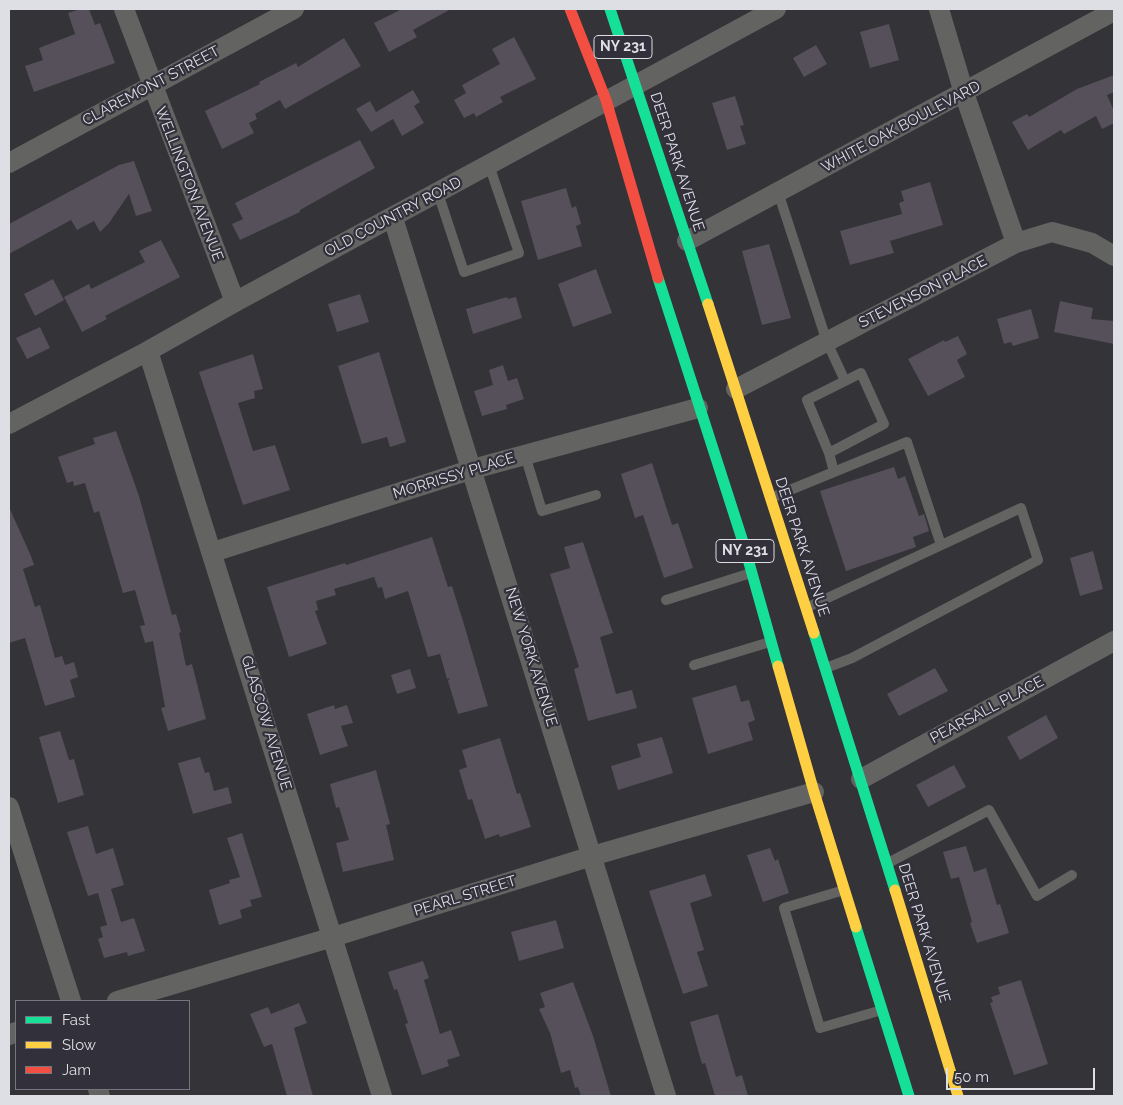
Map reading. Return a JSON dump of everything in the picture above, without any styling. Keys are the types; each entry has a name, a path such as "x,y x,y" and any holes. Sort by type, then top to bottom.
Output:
{"main road":[{"name":"NY 231","path":"570,9 606,100 648,249 752,573 814,792 909,1096"},
{"name":"DEER PARK AVENUE","path":"610,9 736,389 826,669 958,1096"}],"street":[{"name":"WELLINGTON AVENUE","path":"124,9 235,302"},
{"name":"CLAREMONT STREET","path":"9,162 294,9"},
{"name":"OLD COUNTRY ROAD","path":"9,424 148,351 776,9"},
{"path":"939,9 964,93 1016,244"},
{"name":"WHITE OAK BOULEVARD","path":"687,241 1114,11"},
{"name":"NEW YORK AVENUE","path":"393,218 666,1096"},
{"name":"STEVENSON PLACE","path":"736,389 1016,244 1052,232 1092,244 1114,256"},
{"name":"GLASCOW AVENUE","path":"148,351 213,552 382,1096"},
{"name":"MORRISSY PLACE","path":"213,552 472,469 698,408"},
{"name":"PEARSALL PLACE","path":"861,779 1114,641"},
{"name":"PEARL STREET","path":"120,1000 333,937 592,856 814,792"},
{"path":"9,807 71,1000"}],"lane":[{"path":"438,193 464,272 519,253 489,165"},
{"path":"778,192 827,342 845,381"},
{"path":"829,453 884,424 861,373 807,400 829,453 834,472"},
{"path":"771,498 907,442 941,545"},
{"path":"525,455 542,511 596,495"},
{"path":"806,608 1021,508 1038,560 852,658 826,669"},
{"path":"666,600 752,573"},
{"path":"694,665 771,641"},
{"path":"887,863 989,810 1037,896 1072,875"},
{"path":"845,890 784,908 820,1028 882,1010"}],"building":[{"path":"80,9 89,9 95,25 100,23 115,63 34,92 25,66 43,60 39,48 75,34 68,13"},
{"path":"402,9 451,9 413,30 417,37 389,52 374,23"},
{"path":"889,24 899,60 870,68 860,32"},
{"path":"514,37 536,79 500,97 503,102 476,117 474,113 464,118 454,100 466,93 462,85 500,64 492,49"},
{"path":"344,38 361,66 285,109 280,100 255,114 257,119 249,123 254,133 222,149 205,111 260,84 259,82 296,63 298,67"},
{"path":"816,45 827,64 804,77 793,58"},
{"path":"1114,75 1114,92 1107,95 1114,111 1114,123 1102,129 1096,116 1064,134 1061,130 1028,150 1012,122 1027,114 1029,117 1077,89"},
{"path":"413,90 420,102 414,106 424,123 402,136 393,119 371,132 356,109 370,101 376,112"},
{"path":"735,96 744,125 740,126 746,144 727,150 712,103"},
{"path":"360,140 375,168 300,210 300,212 240,240 232,224 243,219 235,203"},
{"path":"134,161 152,211 136,216 129,194 109,223 100,232 94,221 77,230 71,220 9,254 9,224 119,165"},
{"path":"930,182 943,225 890,241 894,253 850,265 840,231 902,214 899,203 904,201 901,191"},
{"path":"566,188 572,208 576,206 581,224 576,226 582,246 538,260 521,201"},
{"path":"161,240 180,277 105,316 107,319 82,332 64,297 89,284 91,289 145,262 139,251"},
{"path":"769,244 791,318 762,325 742,251"},
{"path":"596,269 612,313 573,327 558,284"},
{"path":"53,279 64,300 35,316 24,294"},
{"path":"360,294 369,322 337,332 328,304"},
{"path":"507,297 508,299 516,297 522,318 473,334 466,309"},
{"path":"1060,301 1093,308 1091,319 1114,321 1114,344 1054,332"},
{"path":"1031,309 1039,338 1013,346 1011,342 1004,344 997,319"},
{"path":"40,327 50,348 27,359 16,338"},
{"path":"958,336 967,354 957,360 965,377 928,396 908,359 944,340 945,342"},
{"path":"379,352 406,442 390,447 387,437 362,444 338,366"},
{"path":"253,354 263,389 254,391 255,398 238,403 253,451 275,445 290,490 243,505 199,372"},
{"path":"503,365 508,381 517,378 524,399 506,405 507,409 482,416 474,391 493,385 489,370"},
{"path":"116,431 139,496 172,615 176,614 181,632 179,633 186,666 192,664 206,719 168,731 161,708 165,707 153,641 145,643 140,626 145,625 135,590 123,593 99,511 94,513 85,483 74,486 73,481 67,483 58,457 95,444 93,438"},
{"path":"652,463 672,525 678,523 693,568 664,578 643,515 635,518 621,474"},
{"path":"894,467 898,479 905,476 919,516 924,514 929,531 913,537 916,547 846,571 820,491"},
{"path":"9,507 34,565 23,569 35,607 40,605 55,658 62,656 65,665 74,662 78,677 70,680 75,697 45,706 25,638 9,643"},
{"path":"432,537 448,587 452,586 488,706 458,714 448,681 450,678 447,679 440,654 428,657 408,591 385,599 382,587 378,588 374,577 334,589 336,595 316,601 318,610 315,611 327,644 289,657 267,587 345,563 346,565"},
{"path":"583,542 613,633 600,637 616,694 632,690 637,708 588,721 574,669 579,667 550,574 570,568 564,547"},
{"path":"1093,551 1103,589 1080,596 1070,558"},
{"path":"935,668 948,691 899,716 887,694"},
{"path":"410,669 416,688 397,694 391,675"},
{"path":"736,685 741,702 749,700 755,720 748,723 753,740 708,754 692,698"},
{"path":"334,705 335,709 347,705 353,723 341,726 348,746 320,755 307,714"},
{"path":"1046,715 1058,738 1020,760 1007,737"},
{"path":"60,731 69,760 74,759 84,795 58,803 39,737"},
{"path":"662,737 673,773 618,790 611,766 641,757 637,744"},
{"path":"500,738 517,794 520,793 531,827 500,837 499,834 485,839 472,799 468,800 459,770 467,767 462,750"},
{"path":"200,757 205,773 209,772 214,791 228,787 232,803 193,814 178,763"},
{"path":"954,765 966,787 928,807 916,785"},
{"path":"376,770 390,824 386,825 394,860 343,872 336,843 349,840 339,807 336,808 330,784"},
{"path":"88,826 96,854 113,848 124,885 111,889 121,922 134,918 145,951 128,956 127,952 104,958 98,939 103,937 100,927 107,925 98,893 88,896 67,832"},
{"path":"242,833 262,897 250,900 252,906 240,910 242,918 219,925 209,890 230,883 229,880 240,877 227,838"},
{"path":"966,846 974,872 986,868 997,905 1000,904 1009,933 977,943 959,877 951,879 943,852"},
{"path":"770,848 775,861 778,859 789,893 763,902 747,855"},
{"path":"705,874 712,896 690,903 704,950 697,952 708,986 683,994 649,891"},
{"path":"556,920 564,948 519,961 511,932"},
{"path":"423,961 429,978 424,980 440,1034 451,1030 460,1056 447,1060 449,1066 422,1075 405,1024 408,1023 397,989 394,990 388,972"},
{"path":"1021,980 1048,1064 1014,1075 990,1003 993,1002 991,997 1000,994 998,987"},
{"path":"573,982 593,1036 611,1096 581,1096 578,1087 575,1088 570,1070 561,1073 550,1033 539,1009 545,1007 540,993"},
{"path":"299,1003 307,1023 294,1028 313,1096 287,1096 272,1044 264,1047 250,1014 268,1007 271,1014"},
{"path":"718,1014 736,1077 742,1075 748,1096 715,1096 705,1063 702,1064 690,1022"}],"traffic: fast":[{"path":"610,9 708,304"},
{"path":"658,278 744,545 778,666"},
{"path":"814,633 895,890"},
{"path":"856,927 909,1096"}],"traffic: slow":[{"path":"708,304 814,633"},
{"path":"778,666 814,792 856,927"},
{"path":"895,890 958,1096"}],"traffic: jam":[{"path":"570,9 606,100 658,278"}]}
